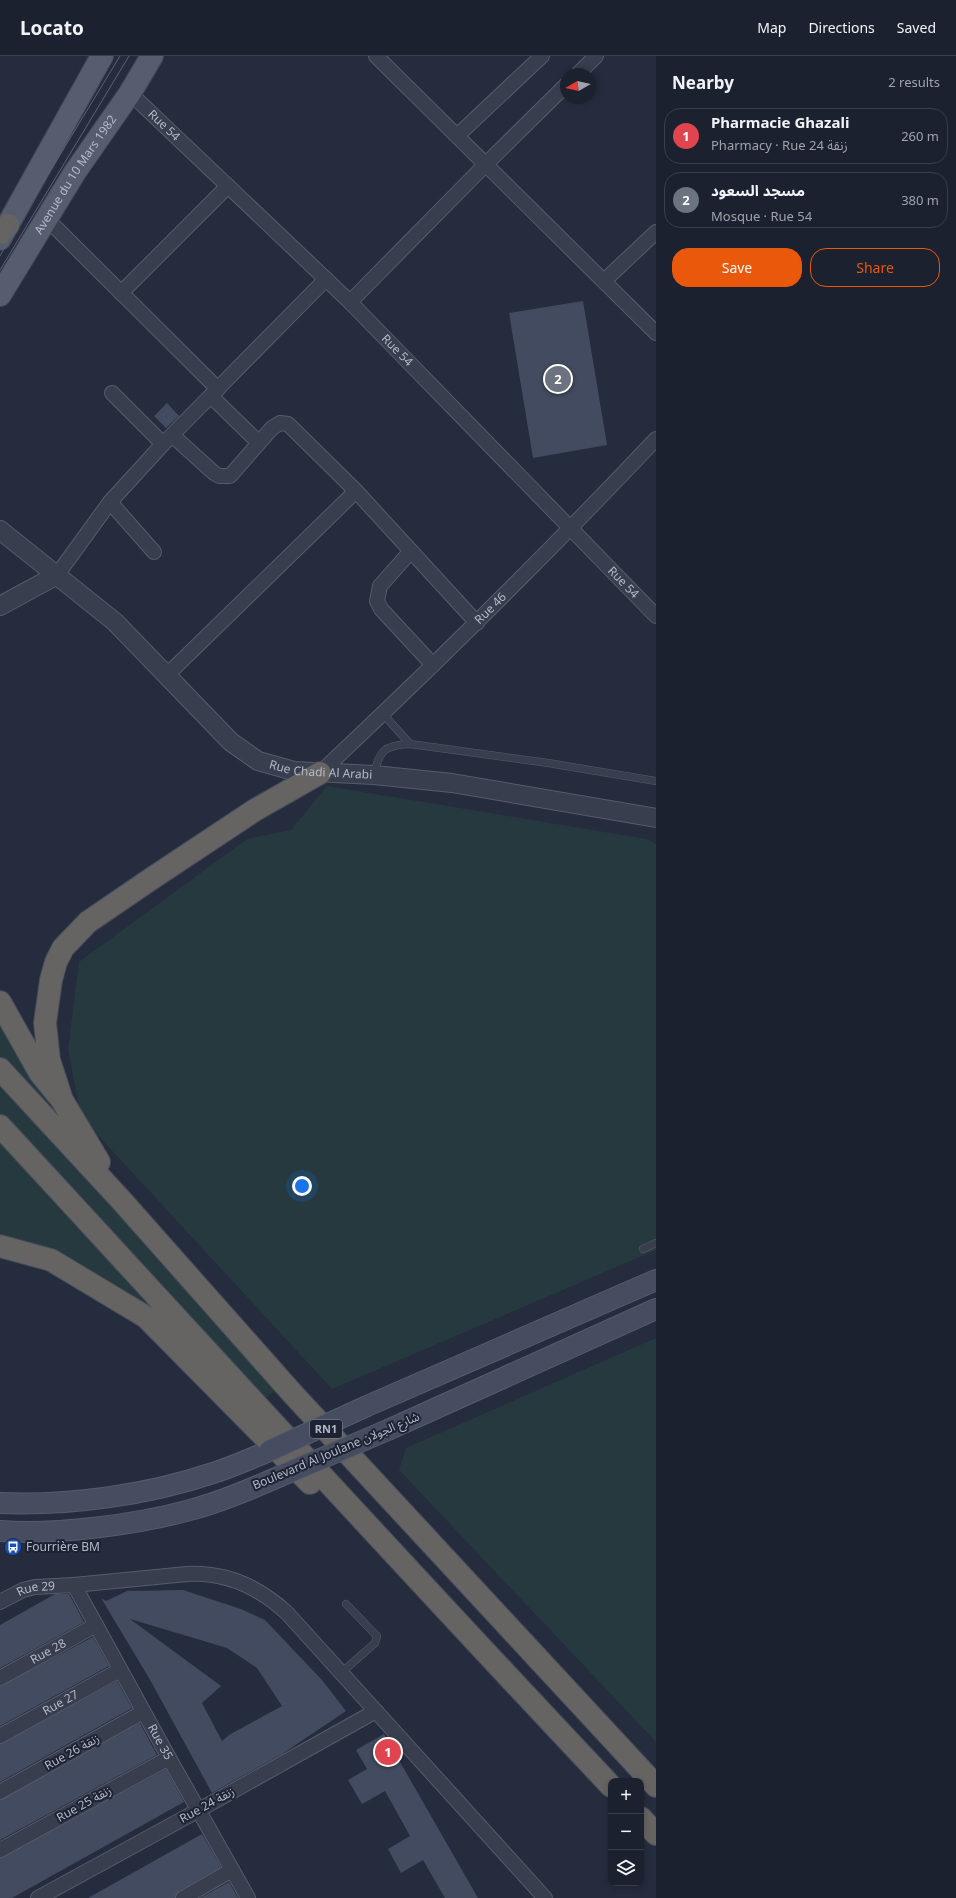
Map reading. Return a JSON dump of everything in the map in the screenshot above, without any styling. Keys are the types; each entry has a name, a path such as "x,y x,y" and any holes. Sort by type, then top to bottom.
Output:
{"highway":[{"path":"62,1100 49,1060 45,1022 51,980 56,962 63,948 88,922 151,878 255,810 320,773"},
{"path":"0,1002 40,1073 62,1100 121,1200"},
{"name":"RN1","path":"0,1069 121,1200 292,1393 656,1786"},
{"name":"RN1","path":"0,1126 350,1504 452,1618 608,1783"},
{"path":"0,1246 51,1260 146,1317 407,1580 452,1618"},
{"path":"644,1821 656,1834"}],"main road":[{"path":"3,232 102,56"},
{"name":"Avenue du 10 Mars 1982","path":"0,295 76,172 130,93 152,56"},
{"path":"0,1503 69,1501 156,1488 213,1473 269,1451 367,1406 656,1280"},
{"name":"Boulevard Al Joulane شارع الجولان","path":"0,1531 60,1531 122,1523 190,1510 284,1476 656,1309"}],"street":[{"path":"376,56 458,134 486,164 656,333"},
{"path":"458,134 542,56"},
{"path":"584,68 596,56"},
{"path":"350,302 486,164 560,92"},
{"name":"Rue 54","path":"130,93 350,302 656,616"},
{"path":"121,293 228,186"},
{"path":"47,219 121,293 214,392 258,442"},
{"path":"604,281 656,232"},
{"path":"0,606 57,574 110,502 167,440 326,279"},
{"path":"112,393 167,440 214,473 225,477 234,473 258,442 272,428 280,423 288,424 356,491 477,623"},
{"name":"Rue 46","path":"320,773 477,623 656,439"},
{"path":"167,675 356,491"},
{"path":"110,502 154,552"},
{"name":"Rue Chadi Al Arabi","path":"0,530 57,574 115,622 231,742 243,752 258,761 274,767 294,771 374,775 452,783 656,818"},
{"path":"411,551 380,586 377,601 381,609 433,665"},
{"name":"Rue 29","path":"0,1602 24,1590 35,1587 74,1585 187,1574 225,1577 253,1588 277,1604 376,1710 545,1898"},
{"name":"Rue 35","path":"74,1585 143,1712 248,1898"},
{"name":"Rue 28","path":"0,1678 96,1625"},
{"name":"Rue 27","path":"0,1736 120,1670"},
{"name":"Rue 24 زنقة","path":"38,1898 199,1810 376,1710"},
{"name":"Rue 26 زنقة","path":"0,1792 143,1712"},
{"name":"Rue 25 زنقة","path":"0,1850 169,1758"},
{"path":"183,1898 232,1870"}],"lane":[{"path":"383,714 410,744"},
{"path":"374,775 377,758 386,748 396,744 410,744 548,763 656,781"},
{"path":"643,1250 656,1243"},
{"path":"341,1673 375,1643 377,1636 346,1604"}],"shaded area":[{"path":"327,786 647,839 656,844 656,1250 332,1389 81,1117 68,1049 79,962 247,839 291,830"},
{"path":"0,1021 61,1122 285,1381 242,1420 108,1288 0,1255"},
{"path":"656,1338 656,1742 399,1470 406,1448"}],"building":[{"path":"583,301 607,445 533,458 509,313"},
{"path":"167,403 179,416 166,428 154,416"},
{"path":"183,1590 241,1609 265,1620 322,1680 346,1711 282,1754 212,1793 149,1678 101,1598 106,1601 127,1591","holes":["130,1619 227,1648 257,1668 282,1706 229,1735 222,1741 202,1703 221,1686"]},
{"path":"55,1594 69,1594 84,1622 0,1668 0,1625"},
{"path":"93,1637 109,1666 0,1726 0,1686"},
{"path":"117,1681 132,1708 0,1782 0,1744"},
{"path":"140,1723 157,1755 0,1840 0,1800"},
{"path":"384,1734 478,1898 445,1898 423,1860 401,1873 388,1849 410,1836 385,1791 362,1804 348,1780 367,1769 356,1750"},
{"path":"166,1769 184,1802 12,1898 0,1898 0,1858"},
{"path":"202,1834 221,1867 179,1891 175,1898 88,1898"},
{"path":"229,1882 238,1898 200,1898"}],"tram line":[{"path":"0,256 24,211 49,173 120,56"},
{"path":"0,270 129,56"}],"place":[{"name":"مسجد السعود","path":"558,379"},
{"name":"Fourrière BM","path":"13,1547"},
{"name":"Pharmacie Ghazali","path":"388,1752"}]}
